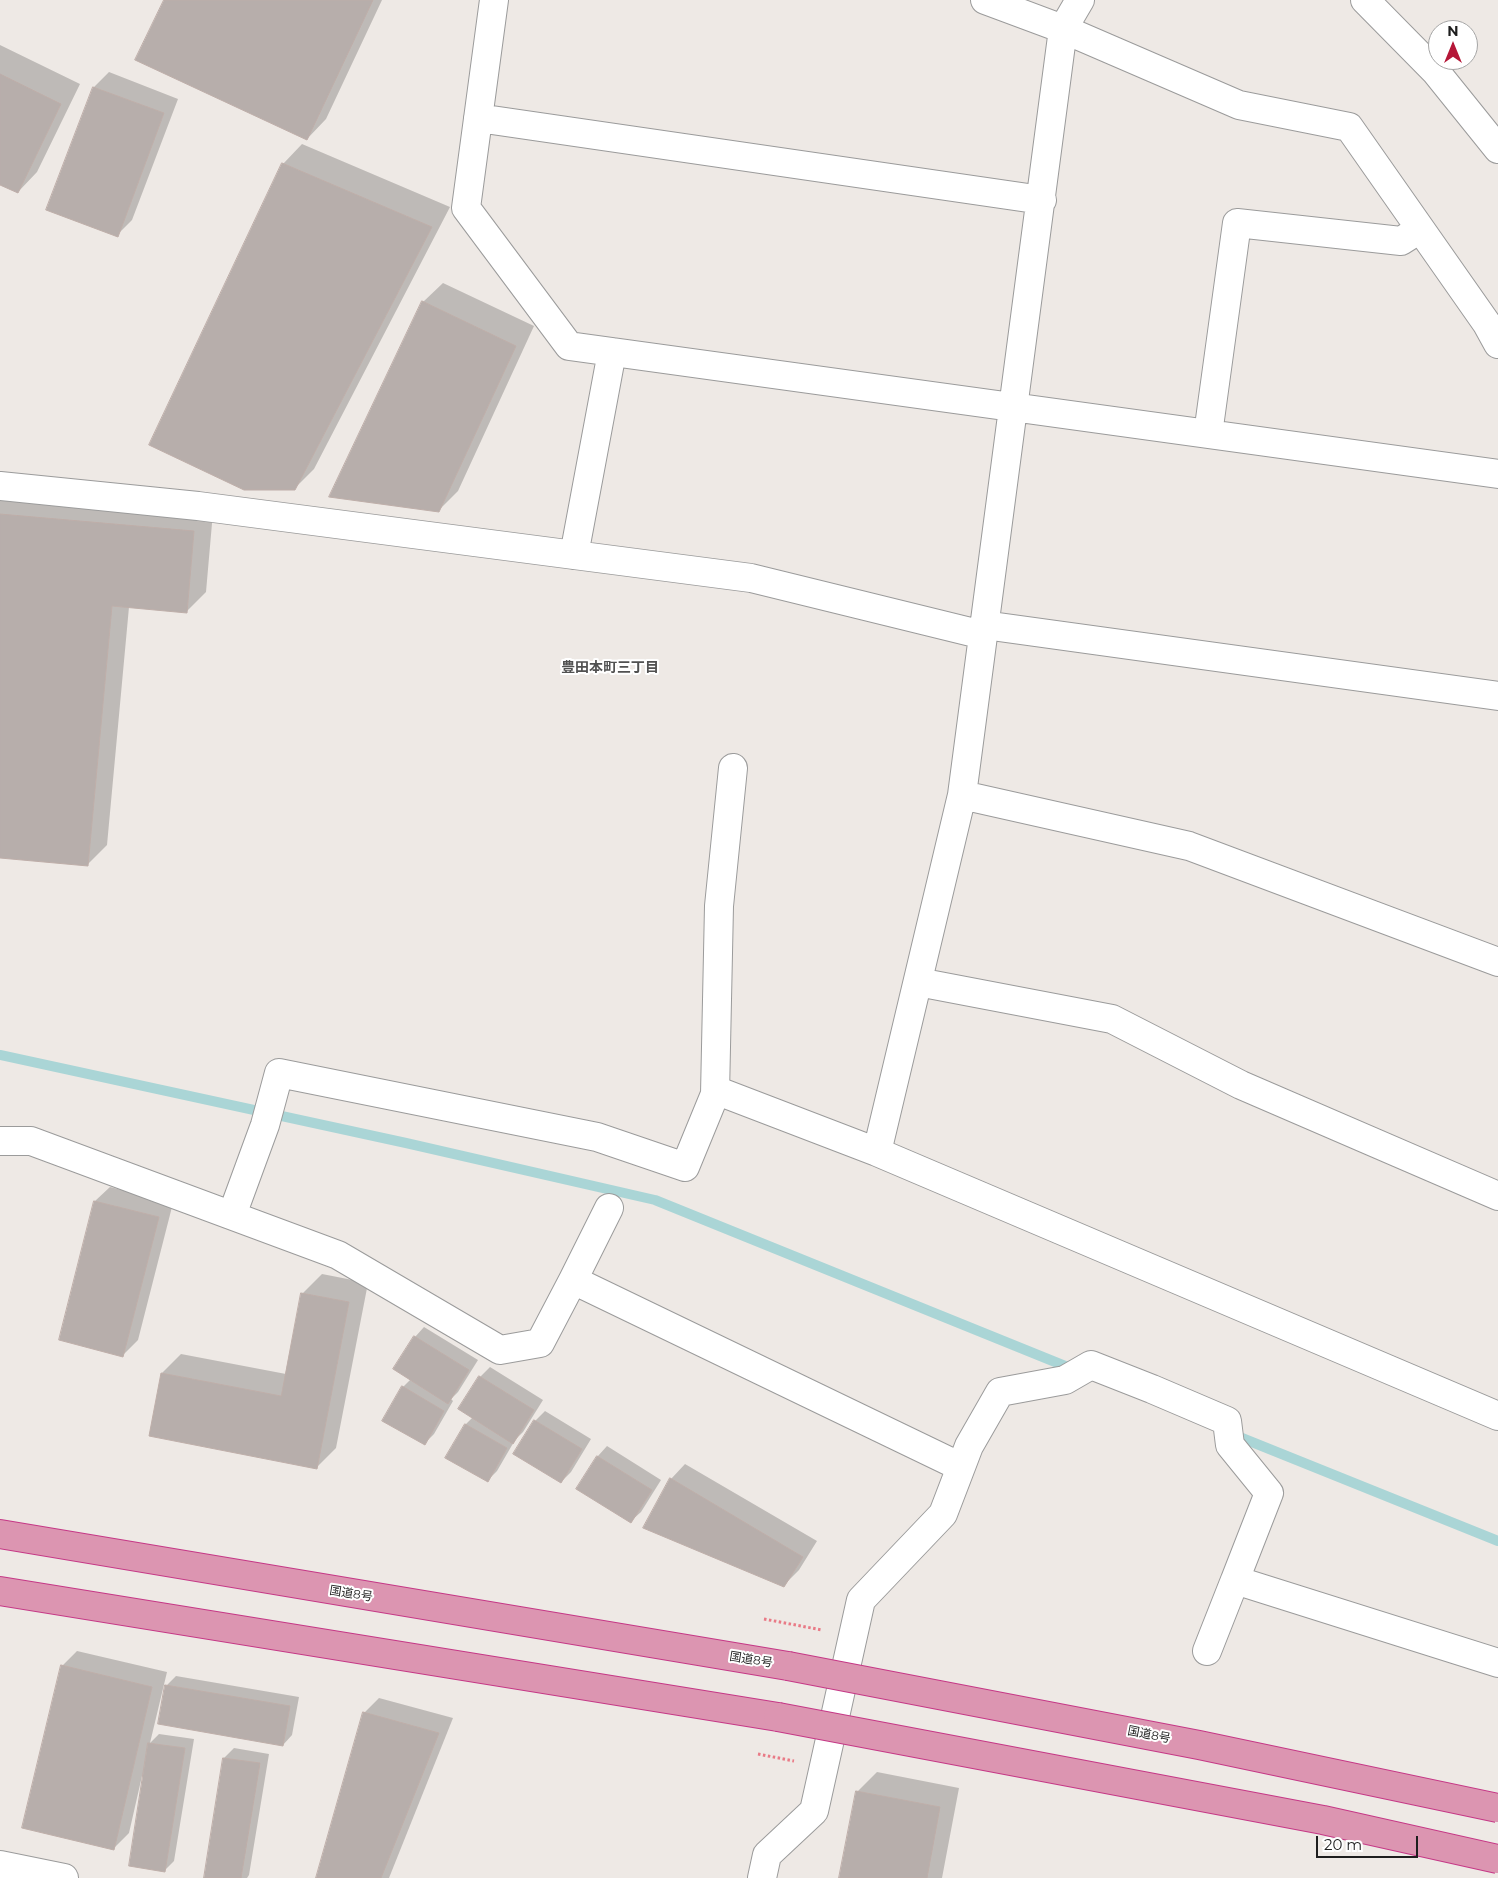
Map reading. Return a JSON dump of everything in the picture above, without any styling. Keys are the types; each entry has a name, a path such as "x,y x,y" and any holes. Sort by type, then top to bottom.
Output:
{"highway":[{"name":"国道8号","path":"0,1534 788,1666 1199,1745 1498,1808"},
{"path":"0,1591 778,1717 1323,1820 1498,1860"}],"street":[{"path":"494,0 466,208 569,346 1498,474"},
{"path":"985,0 1063,30 1239,106 1349,127 1488,324 1498,344"},
{"path":"877,1152 962,795 1063,30 1080,0"},
{"path":"1372,2 1436,72 1498,149"},
{"path":"478,118 1042,200"},
{"path":"1208,434 1237,222 1401,241 1420,229"},
{"path":"574,555 612,352"},
{"path":"0,486 198,506 750,578 983,630 1498,696"},
{"path":"232,1215 265,1125 279,1073 598,1137 685,1166 715,1094 719,906 733,768"},
{"path":"962,795 1189,846 1498,962"},
{"path":"918,982 1112,1019 1241,1086 1498,1196"},
{"path":"715,1094 723,1094 877,1152 1498,1416"},
{"path":"0,1141 31,1141 338,1255 500,1350 540,1343 609,1208"},
{"path":"573,1280 961,1467"},
{"path":"762,1878 767,1855 814,1811 861,1600 943,1514 969,1446 1000,1392 1065,1380 1091,1365 1227,1421 1230,1445 1269,1493 1207,1651"},
{"path":"1235,1580 1498,1663"},
{"path":"0,1865 64,1878"}],"path":[{"path":"764,1619 854,1636"}],"building":[{"path":"164,0 373,0 307,140 135,60"},
{"path":"0,74 61,104 18,193 0,185"},
{"path":"93,87 164,113 118,237 46,210"},
{"path":"282,163 432,227 295,490 244,490 149,445"},
{"path":"422,301 516,346 439,512 329,497"},
{"path":"0,514 194,531 187,613 112,606 88,866 0,858"},
{"path":"94,1201 159,1217 123,1357 59,1340"},
{"path":"301,1293 349,1302 317,1469 149,1436 161,1373 281,1396"},
{"path":"414,1336 469,1370 448,1404 393,1369"},
{"path":"479,1376 534,1410 513,1444 458,1409"},
{"path":"402,1386 444,1411 425,1445 382,1421"},
{"path":"534,1420 582,1449 561,1483 513,1454"},
{"path":"465,1424 507,1448 488,1482 445,1458"},
{"path":"597,1456 652,1490 631,1523 576,1489"},
{"path":"670,1478 803,1557 784,1587 643,1528"},
{"path":"61,1665 152,1687 114,1850 22,1828"},
{"path":"165,1685 290,1706 283,1746 158,1724"},
{"path":"363,1712 439,1733 381,1878 316,1878"},
{"path":"148,1743 185,1748 165,1872 129,1866"},
{"path":"223,1758 260,1763 241,1878 204,1878"},
{"path":"856,1791 940,1807 927,1878 839,1878"}],"waterway":[{"path":"0,1055 406,1143 655,1200 1075,1370"},
{"path":"1232,1434 1498,1541"}],"district":[{"name":"豊田本町三丁目","path":"610,668"}]}
